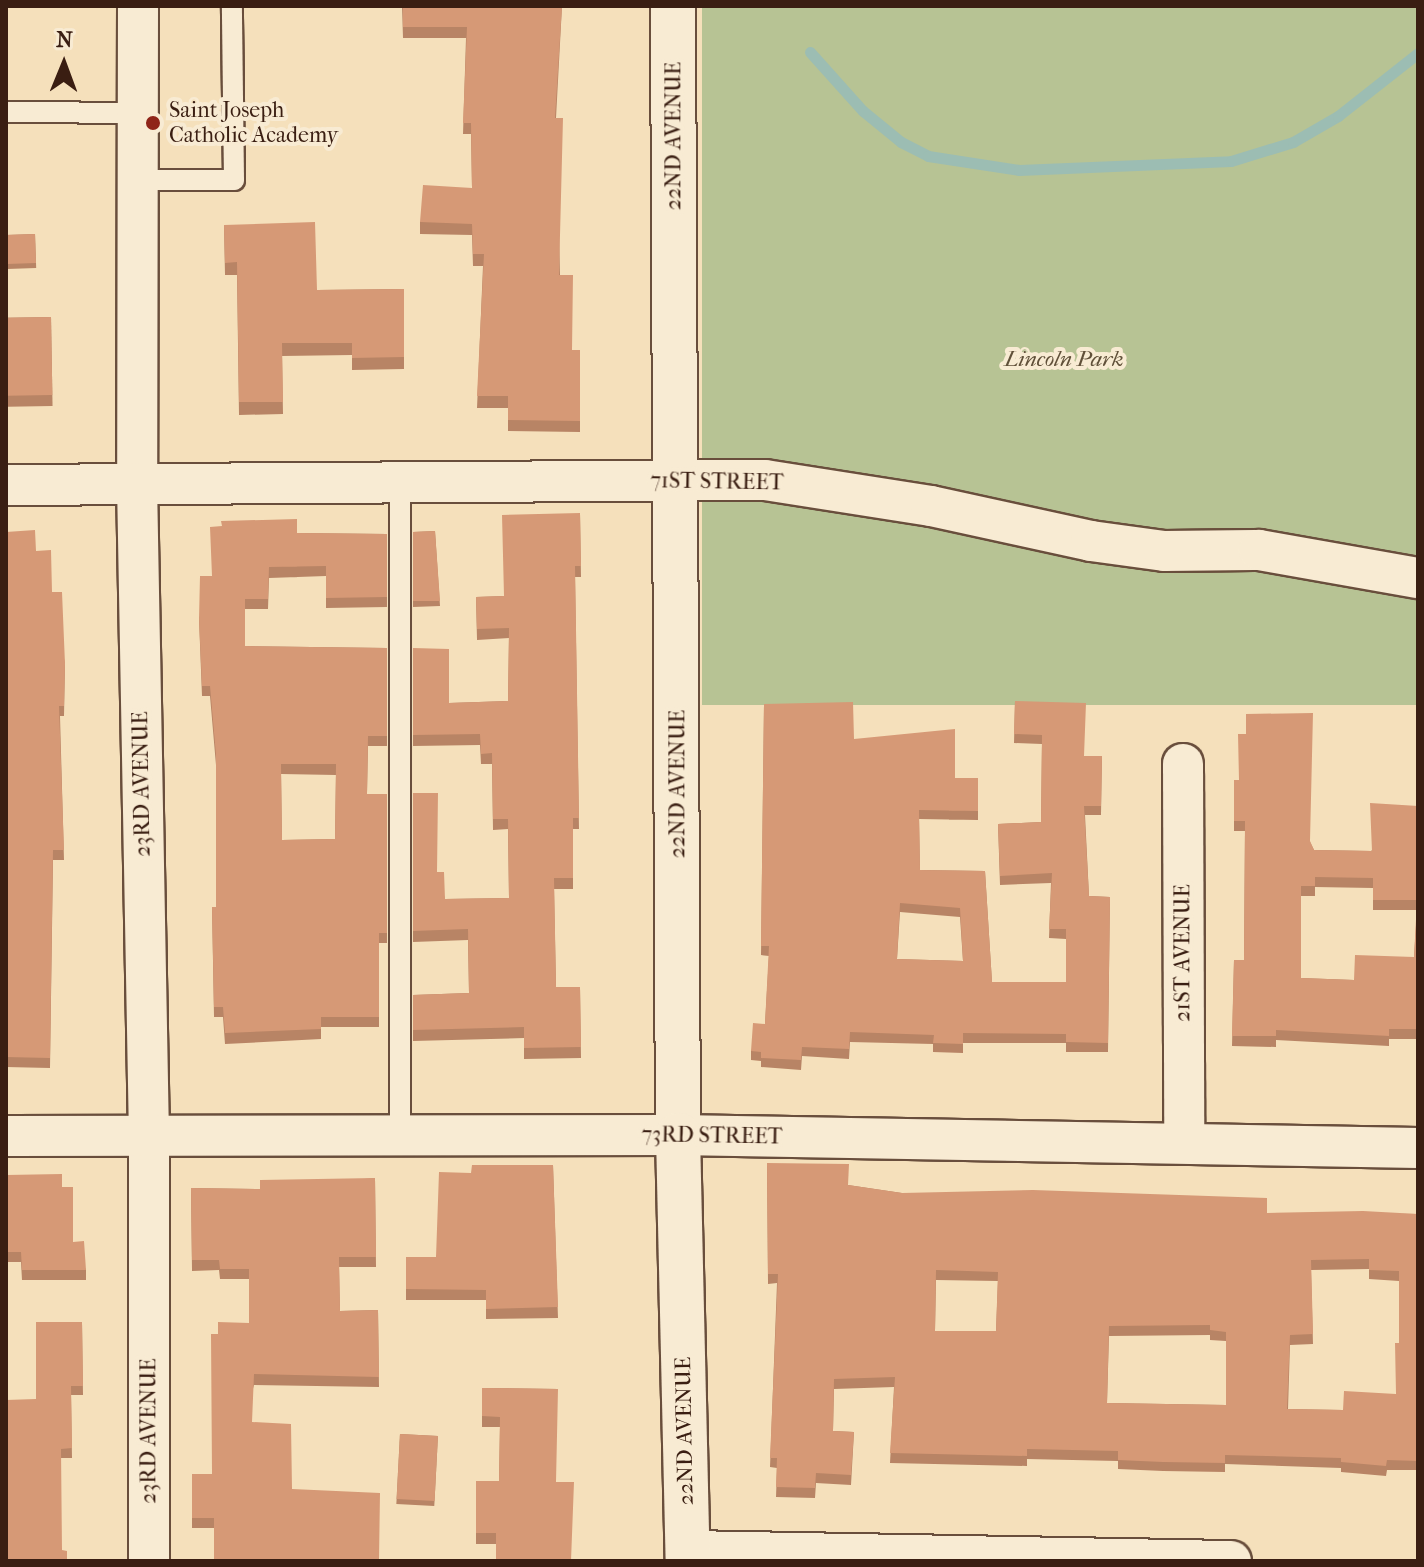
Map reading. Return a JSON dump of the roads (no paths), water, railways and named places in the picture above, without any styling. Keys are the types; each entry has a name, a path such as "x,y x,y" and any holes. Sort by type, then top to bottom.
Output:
{"street":[{"name":"23RD AVENUE","path":"138,6 137,483 149,1136 149,1561"},
{"name":"22ND AVENUE","path":"673,6 678,1135 688,1556"},
{"name":"71ST STREET","path":"6,485 765,480 832,488 1091,541 1164,551 1259,550 1418,578"},
{"name":"21ST AVENUE","path":"1183,764 1184,1142"},
{"name":"73RD STREET","path":"6,1136 678,1135 1418,1148"},
{"path":"688,1556 1231,1561"}],"lane":[{"path":"138,180 234,180 232,6"},
{"path":"6,112 138,113"},
{"path":"400,482 400,1135"}],"waterway":[{"path":"810,52 863,111 901,142 928,156 1019,170 1231,161 1293,142 1338,116 1418,53"}],"place":[{"name":"Saint Joseph Catholic Academy","path":"153,123"}],"park label":[{"name":"Lincoln Park","path":"1064,360"}]}
